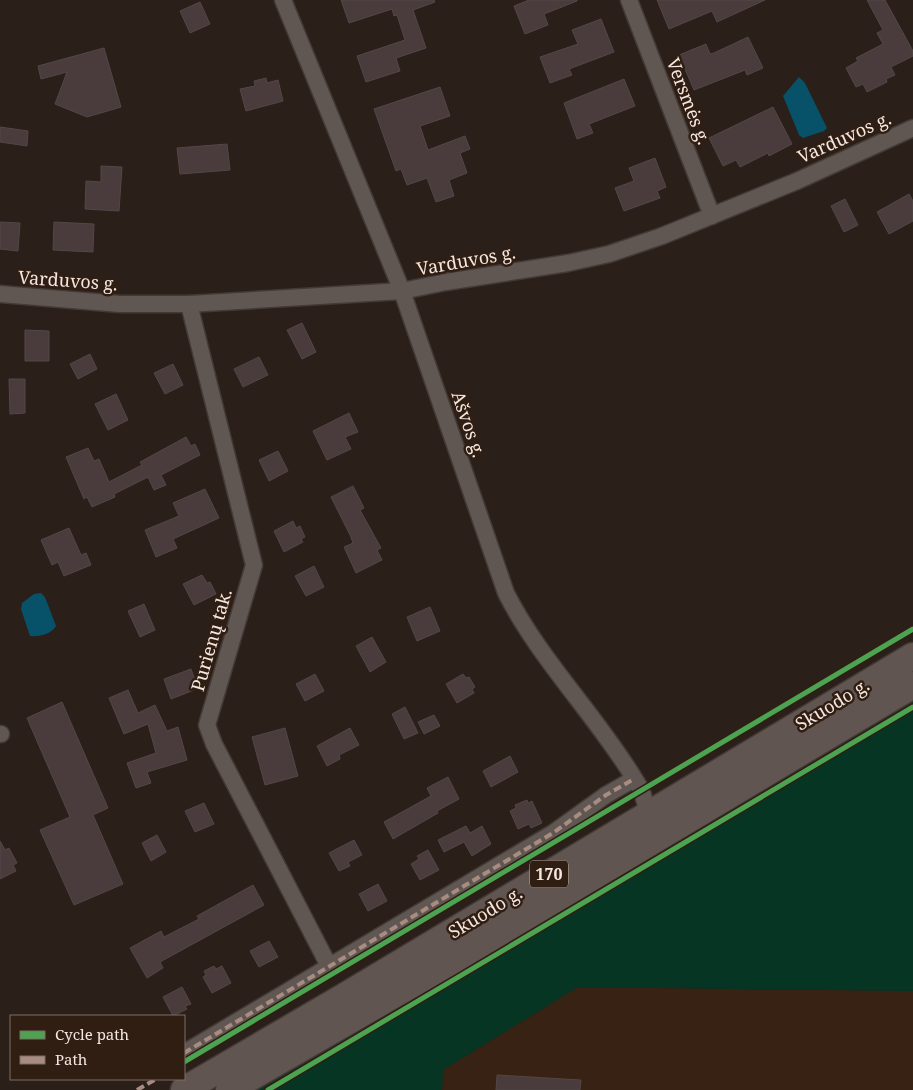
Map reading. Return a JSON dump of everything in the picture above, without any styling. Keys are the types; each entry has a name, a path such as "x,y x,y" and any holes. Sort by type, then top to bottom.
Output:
{"main road":[{"name":"Skuodo g.","path":"184,1090 345,996 913,656"},
{"name":"Skuodo g.","path":"228,1090 444,966 913,685"}],"street":[{"name":"Ašvos g.","path":"283,0 402,291 506,593 532,639 614,748 634,778 644,796 648,814 660,837"},
{"name":"Versmės g.","path":"629,0 712,216"},
{"name":"Varduvos g.","path":"0,294 120,304 189,304 402,291 446,282 568,263 609,254 662,236 797,181 913,128"},
{"name":"Purienų tak.","path":"189,304 254,565 207,725 214,744 329,966"},
{"path":"185,1052 553,833 606,795 634,778"}],"shaded area":[{"path":"578,987 913,991 913,1090 442,1090 443,1070"}],"green space":[{"path":"913,695 913,991 578,987 443,1070 442,1090 251,1090"}],"water":[{"path":"799,77 805,83 827,128 824,131 803,138 799,135 783,96"},
{"path":"41,593 45,597 56,626 45,634 30,636 21,609 22,603 34,594"}],"building":[{"path":"341,0 434,0 435,2 413,10 426,48 396,58 400,71 366,82 357,56 405,40 397,15 394,16 392,9 349,23"},
{"path":"529,0 577,1 544,14 548,25 525,34 514,6"},
{"path":"657,0 765,0 717,22 712,11 669,29"},
{"path":"867,0 885,0 913,51 913,56 891,67 895,75 886,79 887,82 867,92 863,84 856,87 846,68 858,61 856,58 883,44 877,33 883,30"},
{"path":"200,2 210,24 190,33 180,11"},
{"path":"601,19 614,52 569,69 572,75 550,83 540,57 578,44 572,30"},
{"path":"748,37 763,68 747,75 745,70 694,90 679,55 706,44 710,54 714,53"},
{"path":"104,48 121,107 87,117 55,104 67,72 41,79 38,66"},
{"path":"266,78 267,83 278,80 283,101 246,111 240,89 255,86 254,81"},
{"path":"624,79 635,106 589,124 593,133 577,139 564,103"},
{"path":"440,87 450,116 420,126 428,150 465,136 470,149 460,153 467,173 449,180 454,196 436,202 427,178 407,185 401,169 396,171 374,109"},
{"path":"773,107 792,144 769,156 768,153 740,167 736,160 723,166 709,138"},
{"path":"0,127 28,131 27,146 0,142"},
{"path":"227,144 230,170 180,174 177,148"},
{"path":"655,158 666,187 657,191 660,198 624,211 615,188 634,181 629,168"},
{"path":"101,166 122,167 119,211 85,209 86,181 101,182"},
{"path":"909,194 913,201 913,221 889,234 877,212"},
{"path":"845,199 858,225 844,232 831,206"},
{"path":"0,222 20,223 18,251 0,249"},
{"path":"54,222 94,224 93,252 53,250"},
{"path":"302,323 316,352 302,359 287,330"},
{"path":"25,330 49,331 49,361 25,361"},
{"path":"90,354 97,369 78,379 70,364"},
{"path":"259,357 268,375 243,387 234,369"},
{"path":"173,364 183,385 165,394 154,373"},
{"path":"9,379 25,379 25,413 10,414"},
{"path":"116,394 128,420 108,430 95,404"},
{"path":"349,413 358,432 345,437 351,449 327,460 313,431"},
{"path":"186,437 191,446 195,444 200,455 161,475 166,485 154,490 148,477 114,494 115,497 92,507 87,497 84,499 66,457 88,448 94,461 99,459 109,482 142,465 140,462"},
{"path":"278,451 288,471 269,481 259,460"},
{"path":"353,486 364,508 360,510 381,548 377,550 382,560 356,573 344,547 353,543 331,497"},
{"path":"205,489 219,518 173,539 177,548 156,557 145,530 179,516 173,503"},
{"path":"293,521 296,528 300,526 305,537 301,539 303,542 284,552 274,531"},
{"path":"69,528 81,555 86,553 91,565 64,576 58,562 52,565 41,540"},
{"path":"314,566 324,587 306,596 295,576"},
{"path":"202,575 207,583 210,582 216,594 194,605 183,584"},
{"path":"144,604 155,630 140,637 128,611"},
{"path":"430,607 440,631 417,641 407,617"},
{"path":"372,637 386,662 370,672 356,646"},
{"path":"191,669 195,680 191,682 194,690 171,699 164,679"},
{"path":"315,674 324,691 305,701 296,684"},
{"path":"463,674 466,678 469,677 475,687 472,689 474,693 457,703 446,684"},
{"path":"128,690 138,713 155,705 167,731 178,727 187,760 147,772 151,783 136,788 127,763 156,753 148,724 124,734 109,698"},
{"path":"62,702 108,808 93,815 123,884 74,905 40,830 70,817 27,718"},
{"path":"405,707 418,733 404,739 392,714"},
{"path":"434,715 440,726 424,734 418,722"},
{"path":"285,728 298,776 265,785 252,737"},
{"path":"350,728 359,745 339,755 340,759 327,766 317,746"},
{"path":"510,756 518,772 491,787 483,771"},
{"path":"448,777 459,799 393,839 384,822 431,796 427,788"},
{"path":"527,800 528,803 532,801 542,823 531,828 529,824 518,829 510,811 516,808 515,805"},
{"path":"204,803 214,824 195,832 185,811"},
{"path":"466,826 470,833 482,826 491,844 472,856 464,842 444,852 438,840"},
{"path":"157,835 166,852 151,861 142,843"},
{"path":"354,840 362,855 348,862 350,866 339,871 329,853"},
{"path":"0,841 5,850 9,848 17,863 13,865 16,871 0,879"},
{"path":"428,850 439,870 420,880 411,864 419,859 417,856"},
{"path":"378,884 387,901 368,911 359,894"},
{"path":"253,885 264,905 160,962 163,968 147,978 130,948 161,931 164,937 199,919 197,916"},
{"path":"269,941 278,957 259,967 250,951"},
{"path":"214,966 216,969 222,966 231,983 212,993 203,977 206,975 204,971"},
{"path":"182,987 191,1004 185,1006 187,1009 172,1015 163,997"},
{"path":"497,1075 581,1080 580,1090 496,1090"}],"marked path":[{"path":"185,1052 553,833 606,795 634,779"},
{"path":"137,1090 154,1080"}],"cycle path":[{"path":"185,1061 913,629"},
{"path":"268,1090 913,707"}]}
